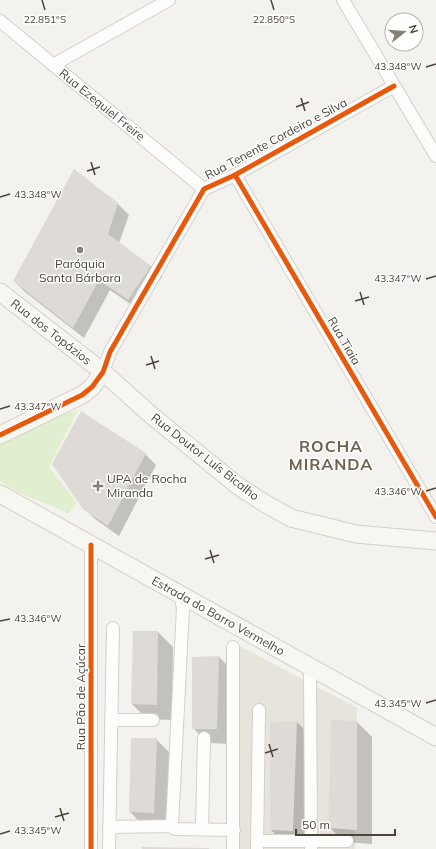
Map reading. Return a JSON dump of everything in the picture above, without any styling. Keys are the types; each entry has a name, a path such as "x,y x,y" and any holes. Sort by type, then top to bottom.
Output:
{"main road":[{"name":"Rua dos Topázios","path":"0,292 103,372"},
{"path":"0,435 82,395 92,387 103,372"},
{"name":"Rua Doutor Luís Bicalho","path":"103,372 151,415 238,486 291,518 356,534 436,541"},
{"name":"Estrada do Barro Vermelho","path":"0,494 436,737"}],"street":[{"path":"344,0 436,156"},
{"path":"53,65 162,2"},
{"name":"Rua Ezequiel Freire","path":"0,21 204,189"},
{"name":"Rua Tenente Cordeiro e Silva","path":"103,372 110,352 204,189 235,175 394,86"},
{"name":"Rua Tiaia","path":"235,175 436,517"},
{"name":"Rua Pão de Açúcar","path":"91,545 92,849"},
{"path":"172,826 182,608 180,594"},
{"path":"109,849 113,628"},
{"path":"233,647 233,849"},
{"path":"310,667 311,845"},
{"path":"259,710 257,845 311,845 347,841"},
{"path":"111,720 153,720"},
{"path":"202,830 204,738"},
{"path":"109,826 172,826 176,829 234,830"}],"shaded area":[{"path":"236,644 357,708 355,849 236,849"}],"green space":[{"path":"78,410 49,467 77,503 68,514 24,495 0,481 0,444 9,436 38,421"}],"building":[{"name":"Paróquia Santa Bárbara","path":"74,169 118,203 108,234 151,266 128,300 99,280 73,328 13,281"},
{"name":"UPA de Rocha Miranda","path":"81,411 146,453 108,526 83,509 52,464"},
{"path":"133,631 158,631 157,705 131,704"},
{"path":"219,656 217,729 192,729 192,657"},
{"path":"331,720 357,721 357,830 328,828"},
{"path":"297,721 293,831 270,830 270,722"},
{"path":"131,738 157,738 154,813 129,812"},
{"path":"142,847 209,848 209,849 142,849"}],"cycle path":[{"path":"0,435 82,395 92,387 103,372 110,352 204,189 235,175 394,86"},
{"path":"235,175 436,517"},
{"path":"91,545 91,849"}],"place":[{"name":"Paróquia Santa Bárbara","path":"80,250"},
{"name":"UPA de Rocha Miranda","path":"98,486"}],"district":[{"name":"ROCHA MIRANDA","path":"331,455"}]}
